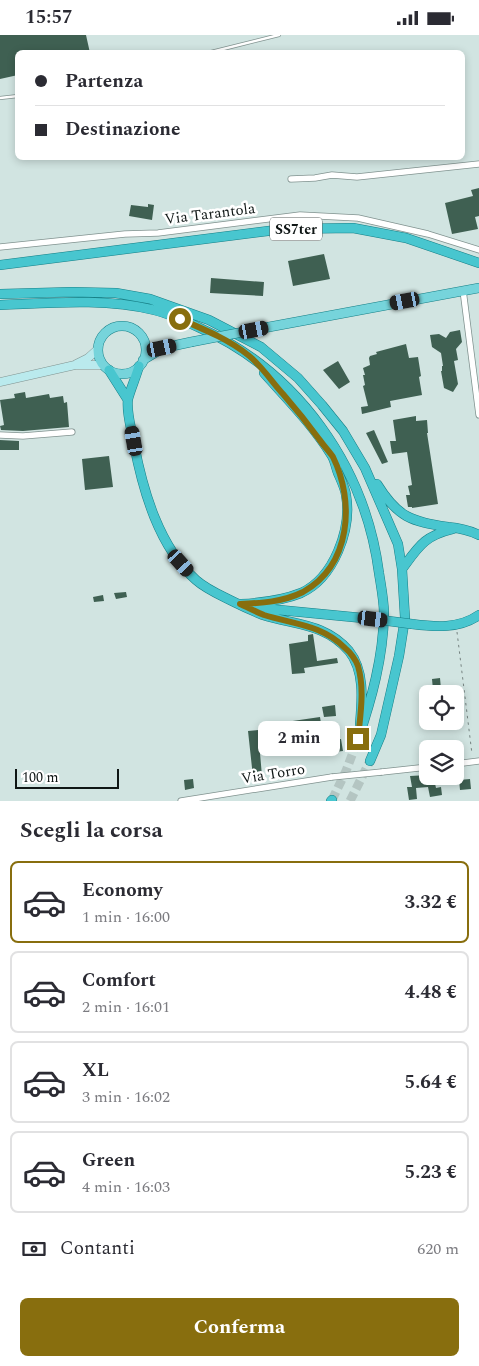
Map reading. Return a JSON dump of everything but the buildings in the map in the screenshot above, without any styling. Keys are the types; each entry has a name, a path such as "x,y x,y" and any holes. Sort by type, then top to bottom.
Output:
{"highway":[{"name":"SS7ter","path":"0,265 284,229 353,228 406,239 479,263"},
{"path":"0,294 116,293 150,299 210,320 261,347 298,378 342,431 365,468 396,510 408,517 428,523 471,531 479,535"},
{"path":"0,305 102,302 154,310 211,333 249,355 280,380 305,405 332,442 358,491 371,531 378,563 384,613 379,667 370,704 358,739 362,696 358,665 349,652 338,641 320,630 263,615 210,590 181,563 164,539 141,475 129,415 128,400 141,363"},
{"path":"240,604 267,603 286,598 302,592 325,575 338,553 346,519 346,495 332,457 302,415 249,355"},
{"path":"106,368 128,400"},
{"path":"365,468 398,543 402,569 404,618 399,656 381,735 370,761"},
{"path":"402,569 429,537 459,528"},
{"path":"240,604 258,608 434,627 458,625 472,620 479,615"}],"main road":[{"path":"75,365 106,368 116,373 124,374 132,371 162,348 479,288"},
{"path":"106,368 99,357 100,341 104,334 117,327 132,329 143,340 145,350 141,363"},
{"path":"143,340 162,348"},
{"path":"0,382 75,365 88,358 98,349"}],"street":[{"path":"292,179 332,175 357,177 479,164"},
{"name":"Via Tarantola","path":"0,247 125,234 158,233 300,215 358,218 428,234 479,249"},
{"path":"464,290 479,415"},
{"path":"0,435 23,436 72,432"},
{"name":"Via Torro","path":"181,801 332,777 419,768"}],"lane":[{"path":"219,50 279,35"},
{"path":"0,98 15,96"}],"path":[{"path":"456,631 476,761"}],"tunnel":[{"path":"332,800 346,771 358,739"},
{"path":"350,801 370,761"}],"route":[{"path":"180,319 211,333 249,355 302,415 332,457 346,495 346,519 338,553 325,575 302,592 267,603 240,604 263,615 320,630 338,641 349,652 358,665 362,696 358,739"}]}
